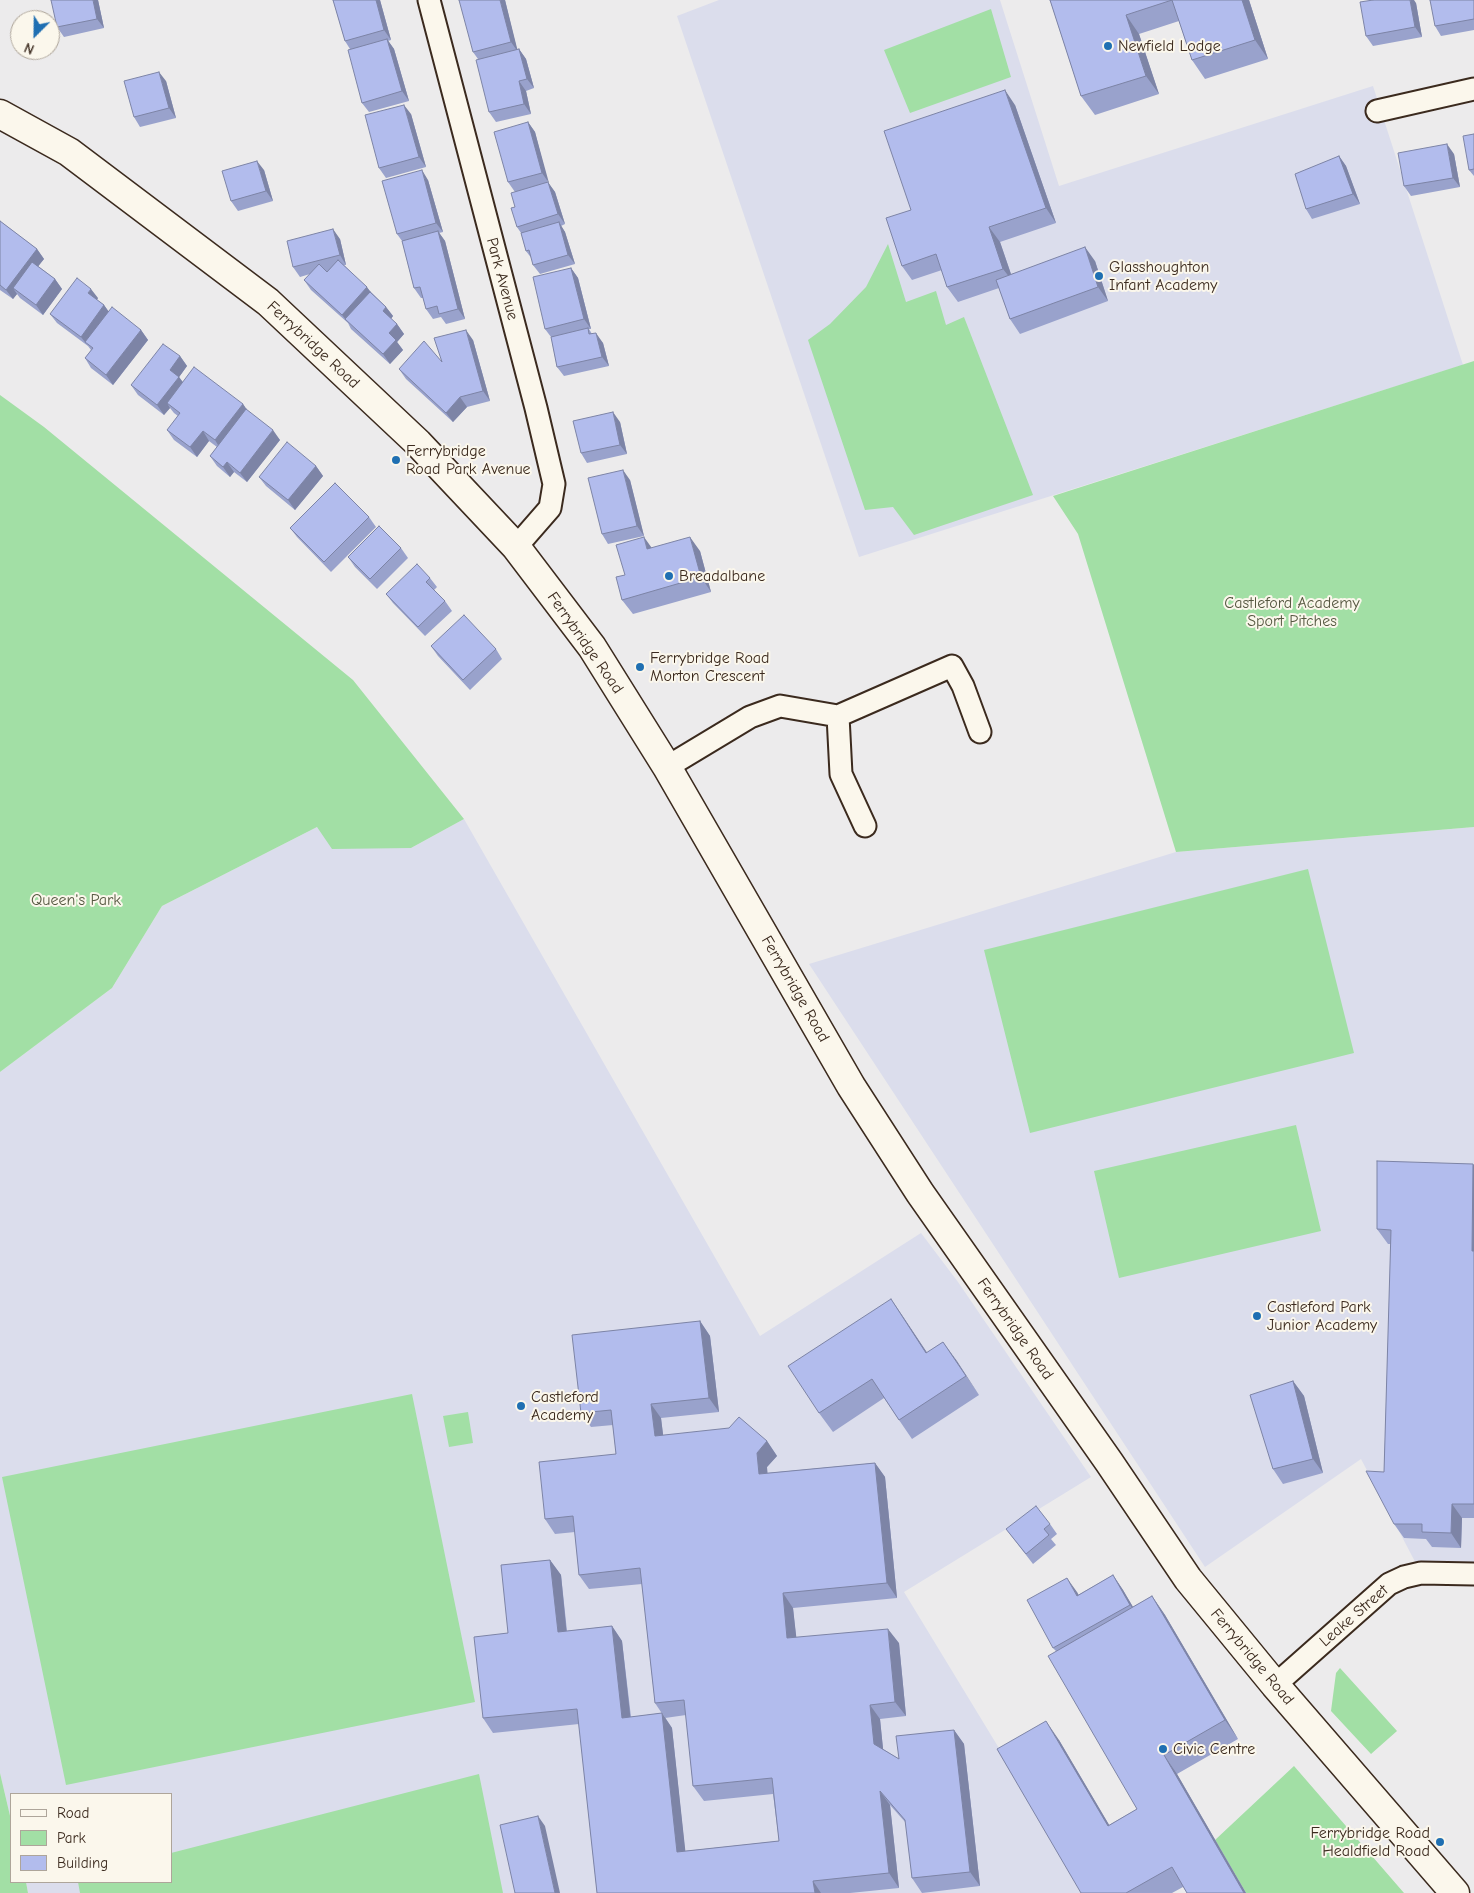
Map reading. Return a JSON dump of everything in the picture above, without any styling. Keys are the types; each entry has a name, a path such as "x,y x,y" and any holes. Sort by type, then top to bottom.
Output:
{"street":[{"name":"Park Avenue","path":"429,0 536,408 554,484 550,508 516,547"},
{"path":"1377,111 1474,89"},
{"name":"Ferrybridge Road","path":"0,114 69,152 268,302 418,442 516,547 592,647 666,767 851,1086 920,1193 1109,1462 1188,1579 1275,1685 1455,1893"},
{"path":"666,767 750,717 780,706 838,716 952,666 963,686 980,732"},
{"path":"838,716 841,774 865,826"},
{"name":"Leake Street","path":"1275,1685 1389,1584 1404,1577 1421,1573 1474,1574"}],"shaded area":[{"name":"Glasshoughton Infant Academy","path":"719,0 1000,0 1059,186 1373,86 1463,365 859,557 677,16"},
{"name":"Castleford Academy","path":"464,819 760,1336 921,1233 958,1282 1091,1477 904,1592 1008,1763 1081,1893 28,1893 26,1883 172,1883 172,1793 10,1793 10,1816 0,1773 0,1072 112,988 162,906 317,827 411,848"},
{"name":"Castleford Park Junior Academy","path":"1474,827 1474,1574 1421,1573 1361,1459 1205,1567 809,964 1176,852"}],"green space":[{"path":"991,9 1011,77 910,113 884,50"},
{"path":"888,244 906,302 936,291 946,325 964,317 1033,495 914,535 893,507 865,510 808,340 830,324 866,287"},
{"name":"Castleford Academy Sport Pitches","path":"1474,361 1474,827 1176,852 1078,534 1053,496"},
{"name":"Queen's Park","path":"0,395 44,427 353,680 464,819 411,848 332,849 317,827 162,906 112,988 0,1072"},
{"path":"1308,869 1354,1053 1030,1133 984,950"},
{"path":"1296,1125 1321,1231 1119,1278 1094,1171"},
{"path":"412,1394 475,1702 66,1785 2,1477"},
{"path":"468,1412 473,1443 449,1447 443,1416"},
{"path":"1340,1668 1397,1731 1371,1754 1331,1711 1336,1673"},
{"path":"1294,1766 1404,1893 1246,1893 1215,1840"},
{"path":"0,1773 10,1816 10,1883 26,1883 28,1893 0,1893"},
{"path":"479,1774 503,1893 80,1893 78,1883 172,1883 172,1853"}],"building":[{"path":"51,0 93,0 97,19 60,26 60,10 53,10"},
{"path":"333,0 376,0 384,30 345,41"},
{"path":"459,0 500,0 511,42 473,52"},
{"path":"1050,0 1172,0 1126,15 1146,76 1081,96"},
{"path":"1172,0 1242,0 1255,40 1192,60"},
{"path":"1410,0 1415,27 1366,36 1360,2"},
{"path":"1430,0 1474,0 1474,19 1435,26"},
{"path":"387,39 402,91 362,103 348,50"},
{"path":"519,49 527,79 519,81 524,104 489,112 476,60"},
{"path":"159,72 169,108 134,117 124,81"},
{"path":"1005,90 1046,208 989,227 1003,269 947,287 936,254 902,266 886,218 911,210 884,131"},
{"path":"404,105 419,157 379,168 365,115"},
{"path":"528,122 542,173 508,182 494,132"},
{"path":"1474,134 1474,169 1469,170 1463,136"},
{"path":"1447,144 1453,178 1404,186 1398,153"},
{"path":"1339,156 1353,194 1306,209 1295,174"},
{"path":"257,161 266,191 231,201 222,171"},
{"path":"422,170 436,223 397,234 382,181"},
{"path":"548,182 558,214 517,227 511,208 515,207 511,193"},
{"path":"0,221 37,249 6,290 0,285"},
{"path":"559,222 568,255 533,265 529,250 526,251 521,233"},
{"path":"333,229 340,255 293,267 287,241"},
{"path":"438,231 458,309 439,314 437,306 426,309 420,287 414,288 402,241"},
{"path":"1085,247 1098,287 1010,319 996,280"},
{"path":"338,260 367,287 342,315 304,280 319,264 327,272"},
{"path":"32,262 55,279 36,305 13,288"},
{"path":"571,268 584,319 545,329 533,277"},
{"path":"77,278 91,289 88,293 104,305 81,337 50,314"},
{"path":"370,292 386,307 383,311 397,324 389,333 396,340 383,354 345,319"},
{"path":"112,307 141,330 106,375 85,358 93,348 85,342"},
{"path":"588,328 589,334 596,333 602,357 557,367 551,337"},
{"path":"466,330 483,391 460,397 446,413 399,369 424,341 442,362 434,338"},
{"path":"163,344 180,356 170,370 179,377 157,405 131,385"},
{"path":"194,367 243,404 215,440 203,431 190,447 167,430 180,413 167,403"},
{"path":"246,409 273,430 240,473 227,462 223,467 210,456"},
{"path":"613,412 620,445 581,453 573,421"},
{"path":"287,442 316,466 288,500 259,477"},
{"path":"623,470 637,526 602,534 588,478"},
{"path":"335,483 369,517 324,562 290,528"},
{"path":"379,526 401,548 370,579 348,557"},
{"path":"644,537 647,549 690,537 701,577 622,600 616,577 625,575 616,545"},
{"path":"417,564 430,578 426,582 445,601 418,627 386,594"},
{"path":"464,615 496,649 463,680 431,646"},
{"path":"1377,1161 1473,1164 1474,1504 1452,1504 1451,1533 1422,1532 1422,1524 1394,1524 1366,1471 1384,1472 1391,1230 1377,1229"},
{"path":"891,1299 926,1353 943,1342 966,1376 899,1420 872,1379 819,1413 788,1366"},
{"path":"700,1321 709,1398 651,1404 655,1436 729,1428 739,1417 767,1441 757,1453 759,1474 875,1463 887,1583 783,1593 787,1638 888,1629 895,1702 870,1705 874,1744 899,1759 896,1736 954,1730 970,1872 912,1878 905,1820 880,1791 889,1873 813,1881 815,1893 597,1893 577,1709 483,1718 474,1637 508,1633 501,1565 550,1560 558,1632 612,1626 622,1718 662,1713 677,1852 779,1841 772,1778 693,1786 684,1700 655,1703 640,1568 579,1575 573,1516 545,1519 539,1462 616,1454 611,1410 581,1413 572,1335"},
{"path":"1293,1381 1313,1459 1273,1469 1250,1395"},
{"path":"1036,1506 1050,1524 1044,1529 1049,1535 1026,1554 1006,1529"},
{"path":"1113,1575 1130,1605 1053,1648 1027,1600 1067,1578 1077,1596"},
{"name":"Civic Centre","path":"1152,1596 1225,1720 1164,1755 1244,1893 1187,1893 1172,1867 1126,1893 1081,1893 997,1749 1046,1721 1108,1826 1137,1809 1048,1656"},
{"path":"538,1816 555,1893 515,1893 500,1825"}],"place":[{"name":"Newfield Lodge","path":"1108,46"},
{"name":"Glasshoughton Infant Academy","path":"1099,276"},
{"name":"Ferrybridge Road Park Avenue","path":"396,460"},
{"name":"Breadalbane","path":"669,576"},
{"name":"Ferrybridge Road Morton Crescent","path":"640,667"},
{"name":"Castleford Park Junior Academy","path":"1257,1316"},
{"name":"Castleford Academy","path":"521,1406"},
{"name":"Civic Centre","path":"1163,1749"},
{"name":"Ferrybridge Road Healdfield Road","path":"1440,1842"}]}
